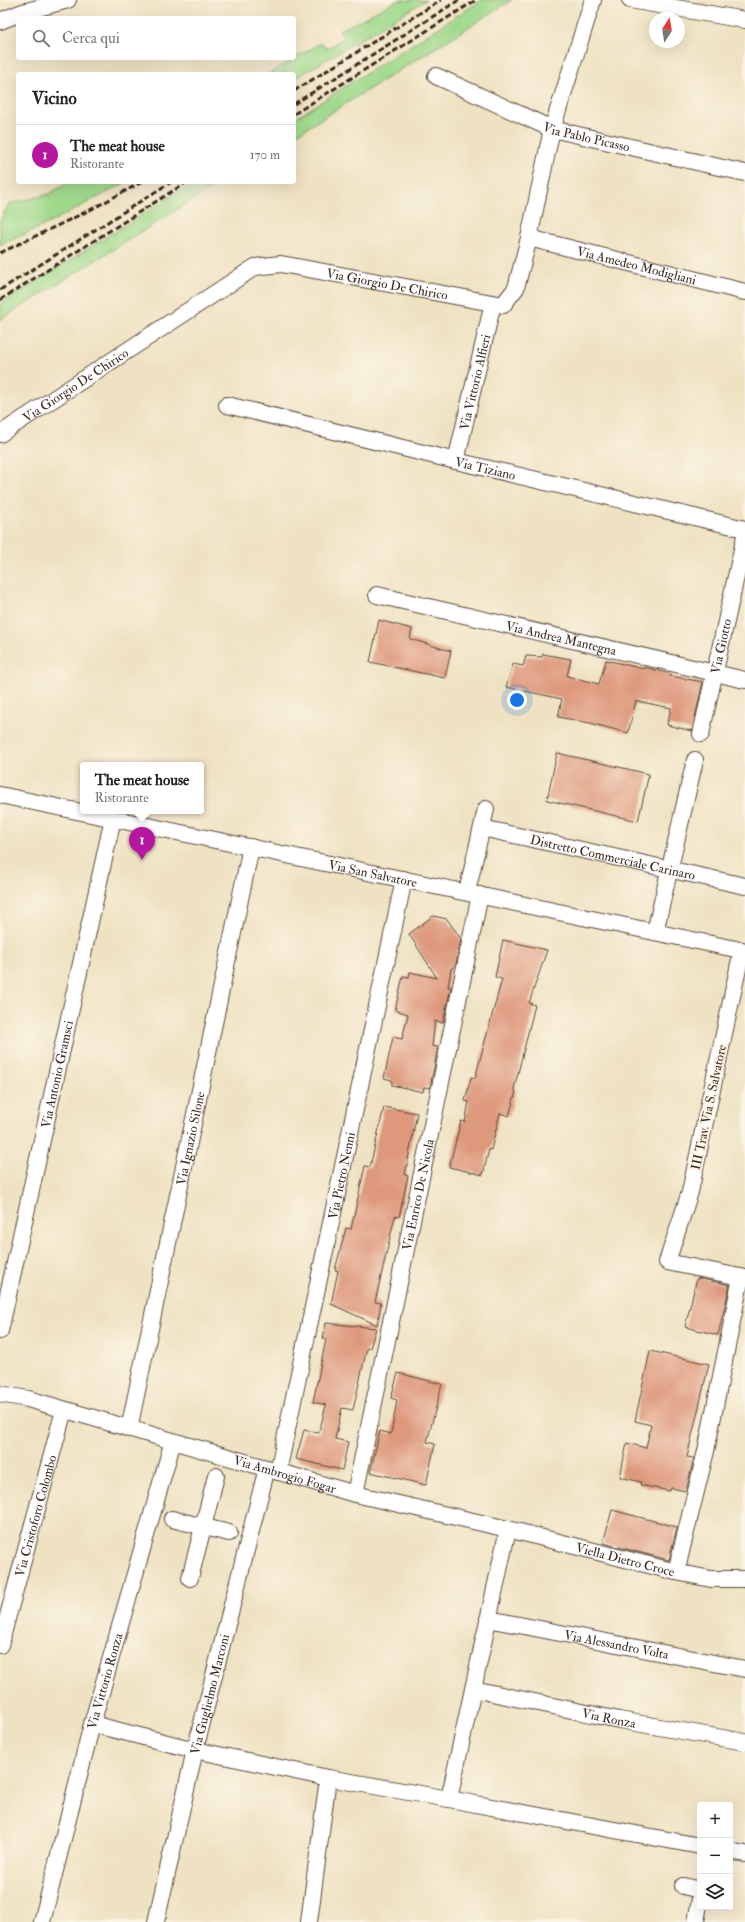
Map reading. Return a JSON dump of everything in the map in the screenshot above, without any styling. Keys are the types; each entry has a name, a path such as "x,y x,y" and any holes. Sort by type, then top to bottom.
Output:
{"street":[{"path":"0,21 23,12 68,0"},
{"path":"493,303 503,305 516,288 529,238 552,129 593,0"},
{"path":"630,0 745,20"},
{"name":"Via Pablo Picasso","path":"436,76 552,129 745,173"},
{"name":"Via Amedeo Modigliani","path":"529,238 745,292"},
{"name":"Via Giorgio De Chirico","path":"0,434 255,268 281,264 493,303"},
{"name":"Via Vittorio Alfieri","path":"456,461 493,303"},
{"name":"Via Tiziano","path":"226,405 745,529"},
{"name":"Via Giotto","path":"701,734 745,536"},
{"name":"Via Andrea Mantegna","path":"377,595 745,680"},
{"path":"655,932 695,760"},
{"name":"Via San Salvatore","path":"0,795 80,811"},
{"name":"Via Enrico De Nicola","path":"355,1494 474,894 482,828 486,809"},
{"name":"Via San Salvatore","path":"93,814 743,950"},
{"name":"Via Antonio Gramsci","path":"0,1331 113,818"},
{"name":"Distretto Commerciale Carinaro","path":"482,828 745,886"},
{"name":"Via Ignazio Silone","path":"129,1429 251,847"},
{"name":"Via Pietro Nenni","path":"272,1470 404,879"},
{"name":"III Trav. Via S. Salvatore","path":"743,950 690,1192 667,1262 743,1278"},
{"path":"676,1572 706,1451 743,1278"},
{"name":"Via Ambrogio Fogar","path":"0,1394 64,1410 355,1494 508,1528"},
{"name":"Via Cristoforo Colombo","path":"0,1644 64,1410"},
{"name":"Via Vittorio Ronza","path":"42,1922 92,1724 173,1441"},
{"name":"Via Guglielmo Marconi","path":"156,1922 195,1750 272,1470"},
{"path":"190,1578 216,1476"},
{"path":"172,1519 229,1533"},
{"path":"449,1799 508,1528"},
{"name":"Viella Dietro Croce","path":"508,1528 676,1572 711,1579 745,1579"},
{"name":"Via Alessandro Volta","path":"488,1620 745,1669"},
{"name":"Via Ronza","path":"473,1689 619,1720 745,1742"},
{"path":"92,1724 195,1750 328,1778 697,1845"},
{"path":"309,1922 328,1778"},
{"path":"733,1852 745,1854"},
{"path":"683,1886 697,1889"},
{"path":"696,1922 698,1910"}],"green space":[{"path":"399,0 426,0 296,78 296,72 271,72 292,60 296,60 296,58 321,43 326,49 344,38 339,30"},
{"path":"482,0 512,0 296,135 296,118"},
{"path":"66,184 123,184 43,226 0,245 0,220 9,204 49,194"},
{"path":"191,184 218,184 0,320 0,304"}],"building":[{"path":"379,620 412,629 410,639 451,651 445,678 370,662"},
{"path":"543,654 571,659 567,676 599,684 606,660 644,669 644,667 671,674 670,676 703,682 692,731 667,725 671,708 636,701 628,733 590,723 558,717 562,699 506,687 513,664 523,666 526,656 542,657"},
{"path":"557,753 649,774 638,821 547,800"},
{"path":"433,916 447,919 461,939 457,950 456,965 451,969 448,987 451,987 443,1023 435,1021 432,1046 438,1047 430,1088 424,1087 423,1092 392,1085 392,1080 384,1078 393,1037 402,1039 408,1014 395,1010 403,976 409,977 410,972 437,978 409,934"},
{"path":"503,940 547,950 529,1003 535,1005 514,1089 516,1091 509,1116 500,1113 483,1175 449,1167 461,1121 465,1122 469,1102 465,1101 471,1077 475,1078 502,979 495,977"},
{"path":"384,1107 417,1113 405,1175 408,1176 399,1217 395,1216 375,1302 381,1303 377,1325 331,1304 338,1271 335,1270 346,1228 351,1229 365,1166 370,1167"},
{"path":"697,1278 730,1285 718,1335 685,1327"},
{"path":"326,1323 376,1328 370,1348 367,1348 353,1410 342,1408 335,1439 348,1442 342,1470 296,1459 304,1430 319,1433 326,1405 313,1402 326,1339 323,1338"},
{"path":"650,1351 709,1364 687,1457 694,1458 686,1491 671,1488 670,1491 640,1485 641,1482 620,1477 627,1443 646,1448 651,1425 635,1421"},
{"path":"398,1373 442,1384 427,1442 435,1444 426,1485 370,1472 380,1431 391,1434 397,1400 391,1398"},
{"path":"612,1510 677,1527 669,1560 603,1543"}],"railway":[{"path":"296,90 441,0"},
{"path":"296,103 459,0"},
{"path":"296,113 476,0"},
{"path":"0,253 90,210 138,184"},
{"path":"0,290 168,184"},
{"path":"0,300 184,184"}],"place":[{"name":"The meat house","path":"142,860"}]}
